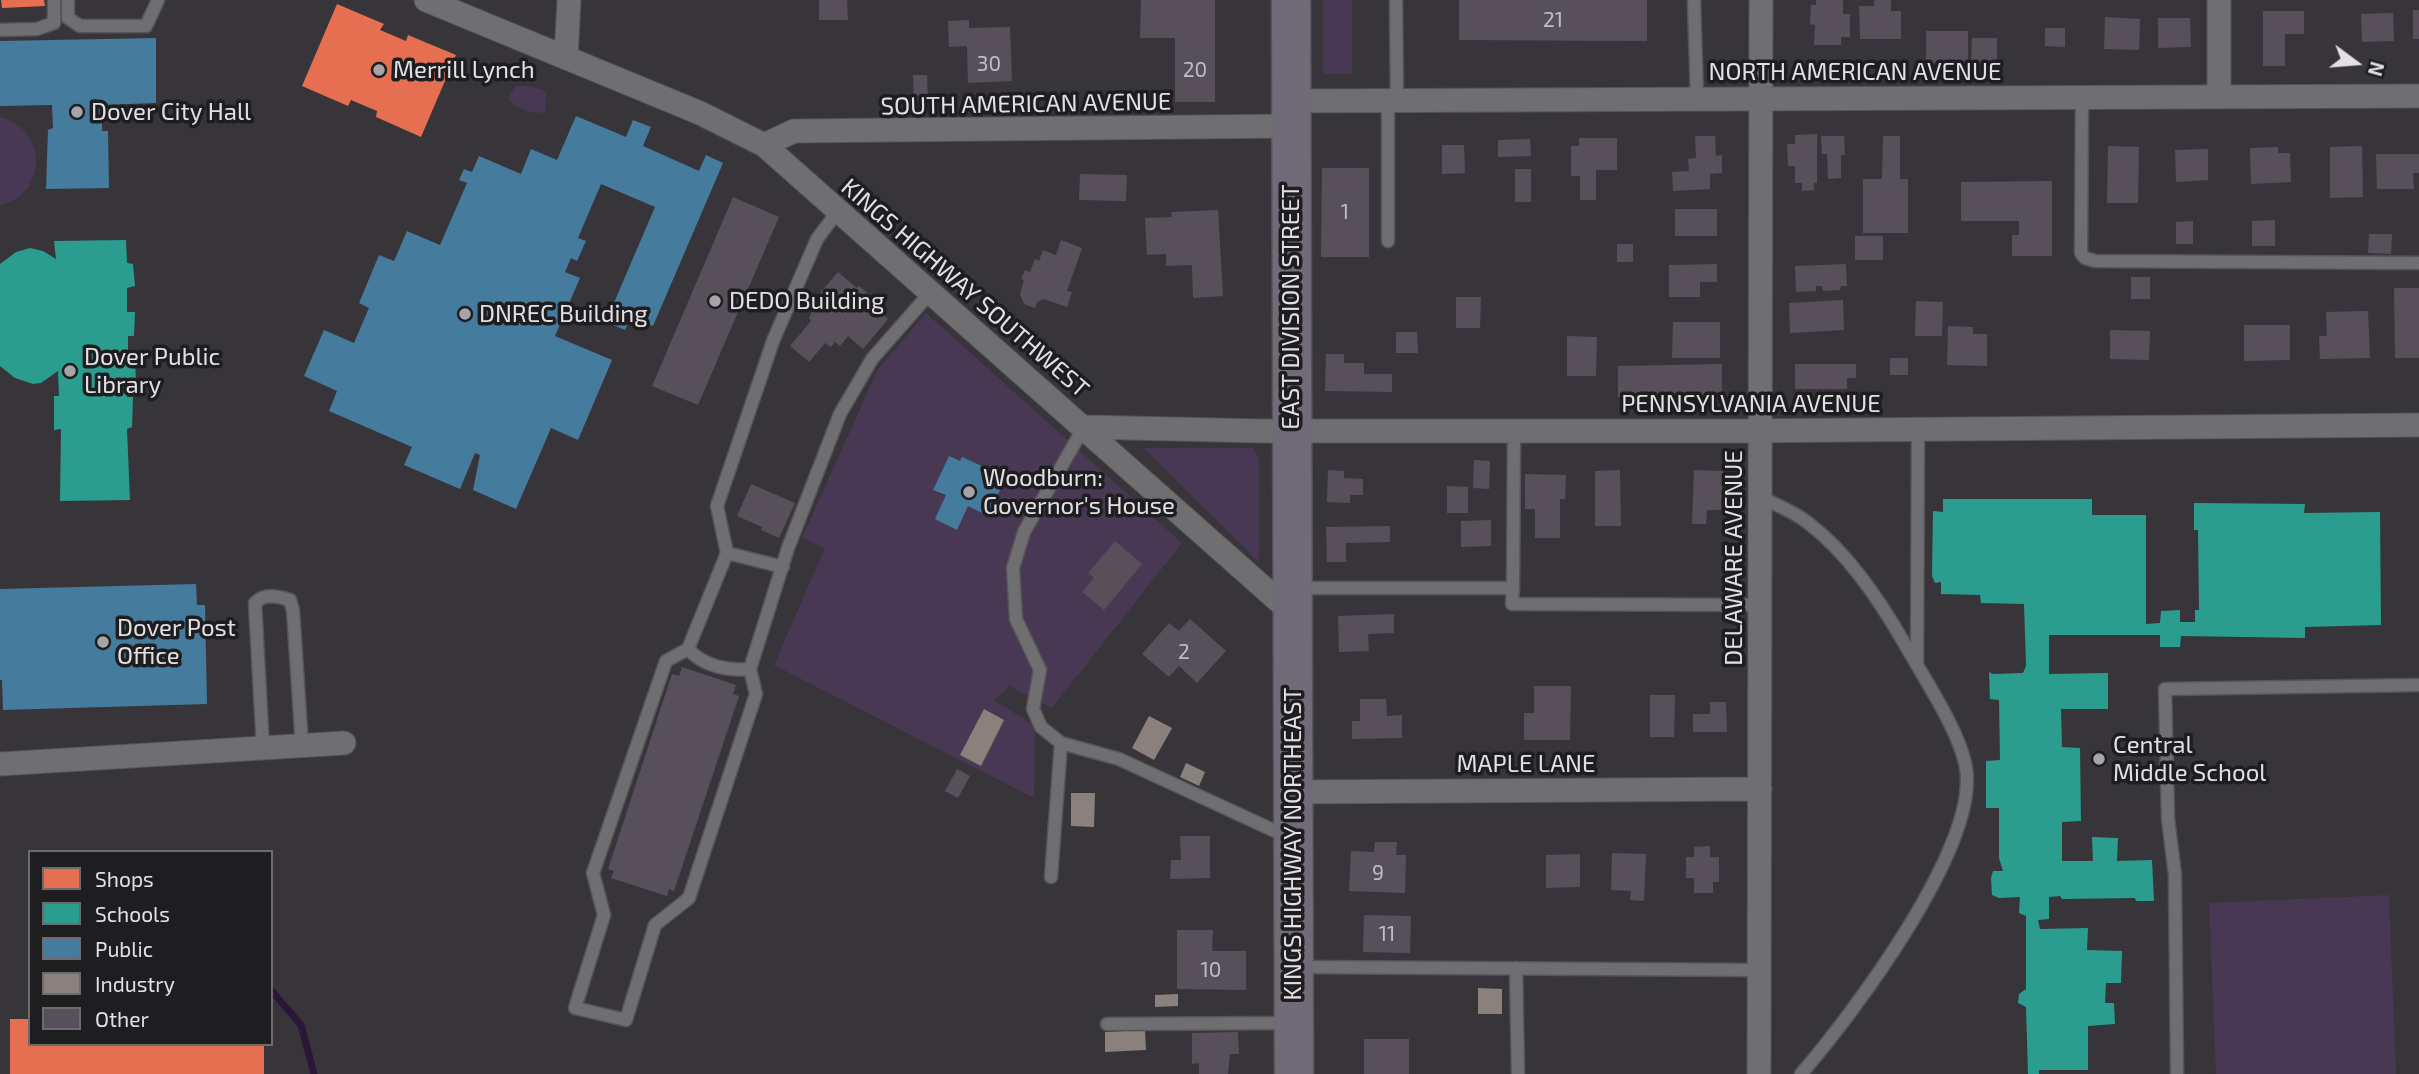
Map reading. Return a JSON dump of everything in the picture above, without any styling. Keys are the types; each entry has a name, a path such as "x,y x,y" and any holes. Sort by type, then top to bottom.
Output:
{"highway":[{"name":"EAST DIVISION STREET","path":"1291,0 1293,601"},
{"name":"KINGS HIGHWAY NORTHEAST","path":"1293,601 1294,1074"}],"street":[{"name":"KINGS HIGHWAY SOUTHWEST","path":"426,0 700,113 764,145 1084,427 1293,601"},
{"path":"566,58 569,0"},
{"name":"DELAWARE AVENUE","path":"1759,1074 1761,0"},
{"path":"2219,0 2219,97"},
{"name":"NORTH AMERICAN AVENUE","path":"1292,114 1393,100 2419,96"},
{"name":"SOUTH AMERICAN AVENUE","path":"764,145 794,131 1292,114"},
{"name":"PENNSYLVANIA AVENUE","path":"1084,427 1291,431 1760,431 2419,425"},
{"path":"0,764 344,743"},
{"name":"MAPLE LANE","path":"1293,792 1760,789"}],"lane":[{"path":"0,30 37,29 54,23 54,0"},
{"path":"68,0 68,19 80,26 146,26 158,0"},
{"path":"1388,242 1396,0"},
{"path":"1695,0 1697,99"},
{"path":"2082,97 2081,253 2085,258 2095,261 2419,263"},
{"path":"838,211 817,239 773,341 717,506 727,553 688,649 666,661 593,873 604,915 575,1008 626,1020 655,925 689,898 755,694 750,669 799,516 840,414 872,359 930,293"},
{"path":"1084,427 1024,532 1013,568 1016,619 1040,670 1033,709 1041,726 1061,743 1119,759 1293,839"},
{"path":"1917,429 1917,666"},
{"path":"1514,431 1512,604 1760,605"},
{"path":"1760,497 1805,521 1839,551 1872,594 1917,666 1963,753 1967,785 1963,814 1938,873 1889,959 1801,1074"},
{"path":"727,553 783,567"},
{"path":"1293,601 1513,589"},
{"path":"263,748 255,603 260,598 269,596 290,600 293,610 302,746"},
{"path":"688,649 697,659 732,671 750,669"},
{"path":"2177,1074 2175,875 2168,819 2165,689 2419,685"},
{"path":"1051,877 1061,743"},
{"path":"1294,967 1760,970"},
{"path":"1516,968 1518,1074"},
{"path":"1107,1024 1294,1023"}],"shaded area":[{"path":"1323,0 1352,0 1352,74 1323,74"},
{"path":"515,86 530,86 546,91 545,113 525,110 512,103 508,99"},
{"path":"0,117 16,124 27,134 34,147 36,161 34,175 27,188 16,199 0,205"},
{"path":"926,313 1182,543 1052,708 1010,686 994,700 1035,726 1034,798 774,665 825,548 802,538 878,369"},
{"path":"1144,448 1254,448 1259,459 1259,562"},
{"path":"2389,895 2396,1074 2216,1074 2209,903"}],"building: Shops":[{"path":"1,0 44,0 45,6 2,8"},
{"name":"Merrill Lynch","path":"337,4 384,24 380,30 406,41 408,35 456,55 421,137 376,117 377,111 351,100 348,106 302,86"},
{"path":"10,1019 28,1019 28,1046 264,1046 264,1074 10,1074"}],"building: Schools":[{"name":"Dover Public Library","path":"126,240 127,263 133,264 135,286 127,288 127,312 135,312 134,336 128,336 128,359 135,360 136,382 129,382 127,397 133,397 132,427 127,429 130,500 60,501 61,429 54,430 54,396 59,396 58,371 41,383 33,384 15,378 0,366 0,264 16,252 30,248 43,251 56,259 54,241"},
{"name":"Central Middle School","path":"1943,499 2092,499 2092,515 2146,515 2146,624 2160,623 2161,611 2180,610 2180,622 2195,622 2195,610 2199,610 2198,530 2194,530 2194,503 2305,504 2304,513 2380,512 2381,625 2305,627 2305,638 2181,636 2180,647 2160,647 2160,635 2049,635 2049,674 2108,673 2108,709 2061,709 2062,747 2080,748 2081,821 2062,822 2062,861 2093,861 2092,837 2118,838 2117,861 2152,860 2154,901 2136,901 2135,898 2049,897 2049,919 2038,920 2040,929 2088,928 2087,950 2122,951 2121,983 2106,983 2105,1003 2114,1003 2115,1024 2088,1026 2088,1070 2039,1070 2039,1074 2028,1074 2026,1007 2018,1003 2019,994 2026,989 2026,916 2019,913 2020,897 1999,898 1992,895 1993,871 2003,871 1999,858 1999,808 1986,808 1986,761 2000,760 1999,700 1990,699 1989,672 2023,673 2026,666 2024,604 1981,603 1980,595 1941,594 1941,582 1935,583 1932,576 1933,511 1943,512"}],"building: Public":[{"name":"Dover City Hall","path":"156,38 156,103 102,105 102,131 108,131 109,188 46,189 48,130 53,128 52,105 0,106 0,41"},
{"name":"DNREC Building","path":"576,116 626,137 633,120 651,127 643,146 699,171 706,155 723,163 653,326 631,316 625,330 601,320 605,310 610,312 655,207 601,184 578,238 586,241 577,261 571,258 565,272 580,278 555,336 612,360 578,440 551,428 516,509 473,490 480,455 475,453 460,489 404,465 412,447 329,411 337,391 304,376 324,330 354,343 369,308 359,303 379,255 394,261 407,231 440,245 467,183 459,180 464,169 472,172 479,156 521,174 531,149 557,160"},
{"name":"Woodburn: Governor's House","path":"949,456 960,461 962,457 1006,477 988,516 968,506 957,530 935,519 946,495 933,490"},
{"name":"Dover Post Office","path":"196,584 197,605 205,605 207,704 3,710 0,680 0,589"}],"building: Industry":[{"path":"984,709 1004,720 981,766 960,755"},
{"path":"1149,716 1172,728 1154,760 1132,748"},
{"path":"1186,763 1205,772 1199,786 1180,777"},
{"path":"1071,793 1095,793 1094,827 1071,826"},
{"path":"1478,988 1502,989 1502,1014 1478,1014"},
{"path":"1178,994 1178,1006 1155,1007 1155,995"},
{"path":"1145,1030 1146,1050 1105,1052 1105,1032"}],"building: Other":[{"path":"819,0 847,0 848,20 819,20"},
{"path":"1141,0 1215,0 1215,102 1175,102 1175,38 1140,38"},
{"path":"1459,0 1647,0 1647,41 1459,40"},
{"path":"1816,0 1843,0 1843,14 1850,14 1850,37 1841,37 1841,45 1814,45 1815,25 1810,24 1811,5 1816,5"},
{"path":"1874,0 1891,0 1891,11 1901,11 1901,39 1860,39 1859,6 1874,6"},
{"path":"2413,10 2419,10 2419,39 2413,39"},
{"path":"2263,11 2304,11 2304,34 2285,34 2285,66 2263,66"},
{"path":"2393,13 2394,41 2362,42 2361,14"},
{"path":"2105,17 2140,19 2139,50 2104,49"},
{"path":"2158,18 2190,18 2191,47 2158,48"},
{"path":"969,20 969,28 1010,27 1012,81 968,83 967,46 949,47 948,21"},
{"path":"2045,28 2065,28 2065,47 2045,46"},
{"path":"1926,31 1968,31 1968,63 1926,63"},
{"path":"1972,38 1997,38 1997,64 1971,64"},
{"path":"913,75 927,75 928,101 914,102"},
{"path":"1817,134 1817,183 1814,183 1814,190 1802,191 1802,183 1795,183 1795,166 1788,166 1787,144 1795,144 1795,135"},
{"path":"1695,136 1715,136 1716,156 1722,155 1722,173 1710,174 1710,189 1673,191 1672,172 1689,171 1688,159 1696,158"},
{"path":"1821,136 1844,136 1845,155 1841,155 1841,178 1828,179 1827,154 1822,154"},
{"path":"1883,136 1900,136 1900,179 1908,179 1908,233 1863,233 1863,179 1882,179"},
{"path":"1579,138 1617,138 1617,170 1596,170 1596,200 1580,200 1580,176 1571,176 1571,146 1579,146"},
{"path":"1530,139 1531,156 1498,157 1498,140"},
{"path":"1442,145 1464,145 1465,173 1442,174"},
{"path":"2108,146 2139,147 2138,203 2107,203"},
{"path":"2362,146 2363,197 2330,198 2330,147"},
{"path":"2278,147 2278,153 2290,153 2291,182 2251,184 2250,148"},
{"path":"2208,149 2208,180 2176,182 2175,150"},
{"path":"2376,154 2419,154 2419,173 2413,173 2414,189 2377,189"},
{"path":"1322,168 1369,168 1369,257 1321,257"},
{"path":"1515,169 1531,169 1531,202 1515,202"},
{"path":"1080,174 1127,175 1126,201 1079,200"},
{"path":"2052,181 2052,256 2012,256 2012,235 2019,235 2019,221 1961,221 1961,182"},
{"name":"DEDO Building","path":"733,197 779,217 698,405 652,386"},
{"path":"1675,209 1717,209 1717,236 1675,236"},
{"path":"1218,210 1223,296 1193,298 1192,265 1166,266 1166,254 1147,255 1145,218 1172,217 1171,212"},
{"path":"2275,220 2275,246 2252,246 2252,221"},
{"path":"2193,221 2193,244 2176,244 2176,222"},
{"path":"2369,234 2392,234 2391,254 2368,253"},
{"path":"1855,236 1883,236 1883,260 1855,260"},
{"path":"1061,240 1082,248 1067,291 1072,292 1067,307 1044,299 1037,302 1035,308 1024,304 1020,294 1025,270 1030,272 1035,259 1039,261 1043,250 1056,255"},
{"path":"1617,244 1633,244 1633,262 1617,262"},
{"path":"1717,264 1717,282 1700,282 1700,297 1669,297 1669,265"},
{"path":"1846,264 1847,286 1841,286 1840,290 1823,291 1822,286 1816,286 1816,291 1796,292 1795,266"},
{"path":"838,272 873,297 868,302 888,319 863,349 848,336 840,346 835,342 831,347 825,343 809,362 790,346 811,321 809,318 813,309 809,306"},
{"path":"2131,277 2150,277 2150,299 2131,299"},
{"path":"2394,288 2419,288 2419,358 2395,358"},
{"path":"1456,297 1481,297 1480,328 1456,328"},
{"path":"1843,300 1844,330 1790,333 1789,303"},
{"path":"1916,301 1943,302 1942,336 1915,336"},
{"path":"2368,311 2370,358 2320,359 2319,336 2327,336 2326,312"},
{"path":"1673,322 1720,322 1720,358 1672,358"},
{"path":"2244,325 2290,325 2290,360 2244,361"},
{"path":"1948,326 1973,327 1973,334 1987,334 1987,366 1947,365"},
{"path":"2110,330 2150,331 2149,360 2110,359"},
{"path":"1396,332 1417,332 1418,353 1396,353"},
{"path":"1567,336 1597,337 1596,376 1567,376"},
{"path":"1326,354 1344,354 1344,363 1364,363 1364,374 1392,374 1392,392 1325,391"},
{"path":"1890,358 1908,358 1908,375 1890,375"},
{"path":"1722,364 1722,395 1618,397 1618,366"},
{"path":"1795,364 1856,364 1856,378 1847,378 1847,389 1795,389"},
{"path":"1474,460 1490,461 1489,489 1473,488"},
{"path":"1328,470 1344,471 1344,478 1363,479 1363,495 1350,495 1350,503 1327,502"},
{"path":"1620,470 1621,526 1595,526 1595,471"},
{"path":"1694,470 1723,471 1721,510 1707,510 1706,524 1692,524"},
{"path":"1525,474 1566,475 1565,499 1560,499 1560,538 1535,538 1535,509 1525,509"},
{"path":"751,484 795,503 779,538 737,516"},
{"path":"1447,486 1468,487 1468,513 1447,513"},
{"path":"1491,520 1491,546 1461,547 1461,521"},
{"path":"1390,526 1390,542 1346,543 1346,562 1327,562 1326,527"},
{"path":"1115,541 1142,564 1104,610 1082,592 1094,578 1088,573"},
{"path":"1394,614 1394,633 1368,634 1369,651 1339,652 1338,616"},
{"path":"1190,619 1226,651 1197,683 1179,666 1169,677 1142,654 1169,623 1179,631"},
{"path":"682,667 736,685 733,694 739,696 674,891 669,889 667,896 611,878 614,871 608,869 672,674 679,676"},
{"path":"1534,686 1571,686 1570,740 1524,740 1524,713 1534,713"},
{"path":"1650,695 1675,695 1674,737 1650,737"},
{"path":"1360,699 1386,699 1387,716 1402,715 1402,738 1352,739 1352,721 1360,721"},
{"path":"1710,702 1726,702 1727,732 1693,732 1693,714 1710,714"},
{"path":"957,769 970,776 958,798 945,791"},
{"path":"1180,836 1210,836 1210,878 1170,879 1171,860 1181,860"},
{"path":"1375,842 1397,842 1396,855 1406,855 1405,893 1349,891 1351,851 1374,852"},
{"path":"1710,846 1710,857 1719,857 1719,882 1713,882 1713,893 1694,893 1694,878 1686,878 1686,857 1694,857 1694,847"},
{"path":"1612,853 1646,854 1644,901 1630,900 1631,891 1611,890"},
{"path":"1580,854 1580,887 1546,888 1546,855"},
{"path":"1364,915 1411,916 1410,953 1363,952"},
{"path":"1177,930 1213,930 1212,951 1246,951 1246,990 1177,989"},
{"path":"1238,1032 1239,1054 1230,1054 1228,1074 1199,1074 1199,1063 1192,1064 1192,1033"},
{"path":"1364,1039 1409,1039 1409,1074 1364,1074"}],"waterway":[{"path":"273,992 301,1025 314,1074"}],"place":[{"name":"Merrill Lynch","path":"379,70"},
{"name":"Dover City Hall","path":"77,112"},
{"name":"DEDO Building","path":"715,301"},
{"name":"DNREC Building","path":"465,314"},
{"name":"Dover Public Library","path":"70,371"},
{"name":"Woodburn: Governor's House","path":"969,492"},
{"name":"Dover Post Office","path":"103,642"},
{"name":"Central Middle School","path":"2099,759"}]}
